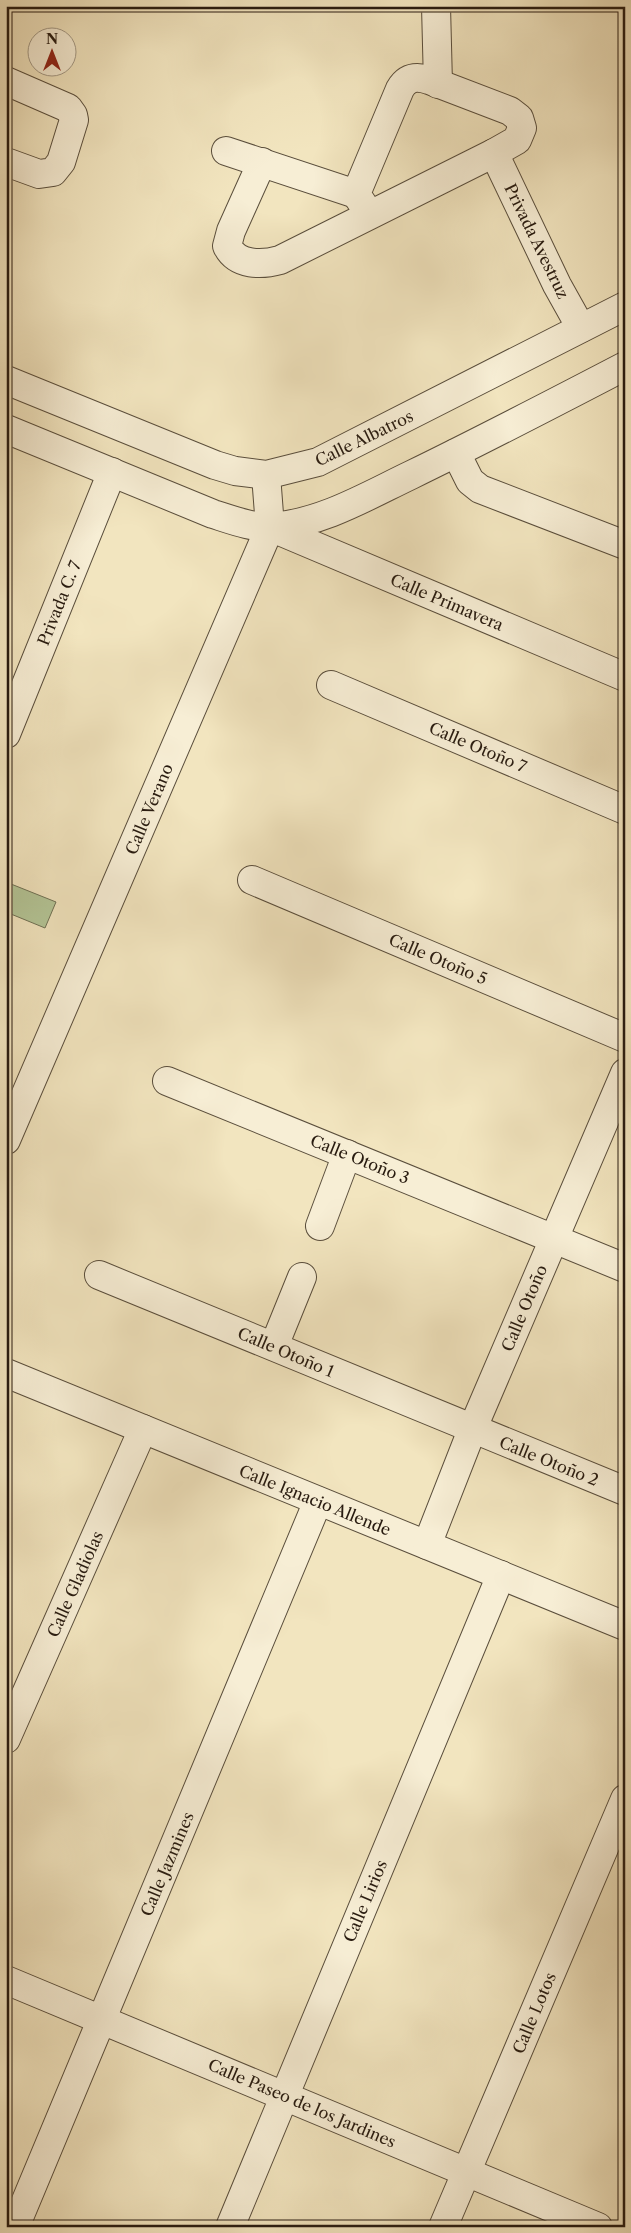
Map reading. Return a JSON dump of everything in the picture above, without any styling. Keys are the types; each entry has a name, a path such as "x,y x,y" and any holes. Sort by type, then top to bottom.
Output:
{"street":[{"path":"436,6 438,84"},
{"path":"262,162 228,239 227,246 230,251 244,260 263,264 280,260 363,204 494,153 517,140 522,128 519,118 510,111 438,84 418,77 410,78 404,82 363,204"},
{"path":"6,81 68,108 74,120 61,162 53,172 39,174 6,162"},
{"path":"226,151 262,162 363,204"},
{"name":"Privada Avestruz","path":"494,153 557,285 581,328"},
{"name":"Calle Albatros","path":"6,380 215,465 235,471 266,475 318,462 625,306"},
{"path":"6,429 213,514 248,524 270,527 316,518 342,508 456,453 625,366"},
{"path":"456,453 470,481 480,489 625,545"},
{"name":"Privada C. 7","path":"6,734 112,472"},
{"name":"Calle Verano","path":"6,1140 270,527 266,475"},
{"name":"Calle Primavera","path":"270,527 625,677"},
{"name":"Calle Otoño 7","path":"331,685 625,810"},
{"name":"Calle Otoño 5","path":"252,880 625,1038"},
{"name":"Calle Otoño","path":"427,1545 472,1430 552,1239 625,1073"},
{"name":"Calle Otoño 3","path":"167,1081 625,1268"},
{"path":"320,1226 347,1154"},
{"name":"Calle Otoño 1","path":"99,1275 274,1346 472,1430"},
{"path":"274,1346 302,1277"},
{"name":"Calle Ignacio Allende","path":"6,1373 625,1626"},
{"name":"Calle Gladiolas","path":"6,1740 143,1429"},
{"name":"Calle Otoño 2","path":"472,1430 625,1491"},
{"name":"Calle Jazmines","path":"15,2227 318,1501"},
{"name":"Calle Lirios","path":"230,2227 501,1575"},
{"name":"Calle Lotos","path":"443,2227 625,1799"},
{"name":"Calle Paseo de los Jardines","path":"6,1980 598,2227"}],"green space":[{"path":"6,882 56,902 45,928 6,912"}]}
